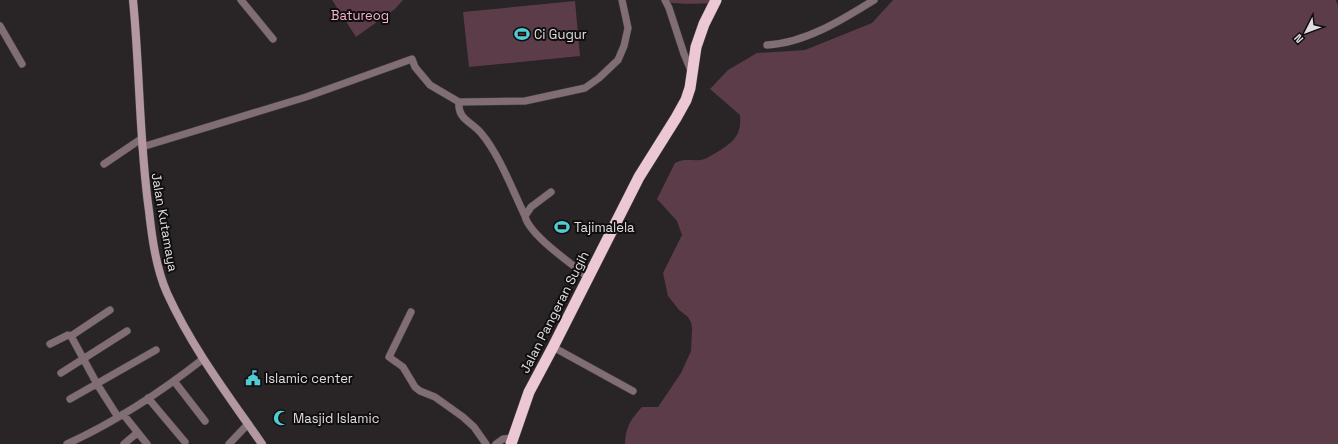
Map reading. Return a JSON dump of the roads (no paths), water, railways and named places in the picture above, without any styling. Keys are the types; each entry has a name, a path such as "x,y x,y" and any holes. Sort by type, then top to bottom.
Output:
{"highway":[{"name":"Jalan Pangeran Sugih","path":"512,441 529,392 639,177 676,118 688,94 696,47 704,24 716,0"}],"main road":[{"name":"Jalan Kutamaya","path":"133,0 144,180 151,227 161,276 167,293 203,359 262,444"}],"street":[{"path":"241,0 273,39"},
{"path":"104,164 141,143 306,97 412,59 415,67 430,85 459,102 525,101 585,88 599,78 618,60 624,46 628,28 622,0"},
{"path":"665,0 692,75"},
{"path":"767,45 781,44 801,39 855,12 874,0"},
{"path":"0,26 22,64"},
{"path":"459,102 458,106 462,116 481,133 495,153 527,223 536,234 588,277"},
{"path":"525,216 531,207 551,192"},
{"path":"50,344 68,335 71,336 110,310"},
{"path":"411,312 389,357 403,367 415,387 420,391 435,397 463,417 474,427 486,444"},
{"path":"61,373 127,331"},
{"path":"71,336 97,384 121,415 147,444"},
{"path":"553,347 632,391"},
{"path":"70,399 156,350"},
{"path":"71,443 106,425 174,381 203,359"},
{"path":"174,381 205,421"},
{"path":"148,398 185,442"},
{"path":"229,444 248,424"},
{"path":"124,444 137,433"},
{"path":"496,444 503,440 512,441"}],"place":[{"name":"Ci Gugur","path":"522,34"},
{"name":"Tajimalela","path":"562,227"},
{"name":"Islamic center","path":"253,378"},
{"name":"Masjid Islamic","path":"281,418"}],"park label":[{"name":"Batureog","path":"360,15"}]}
